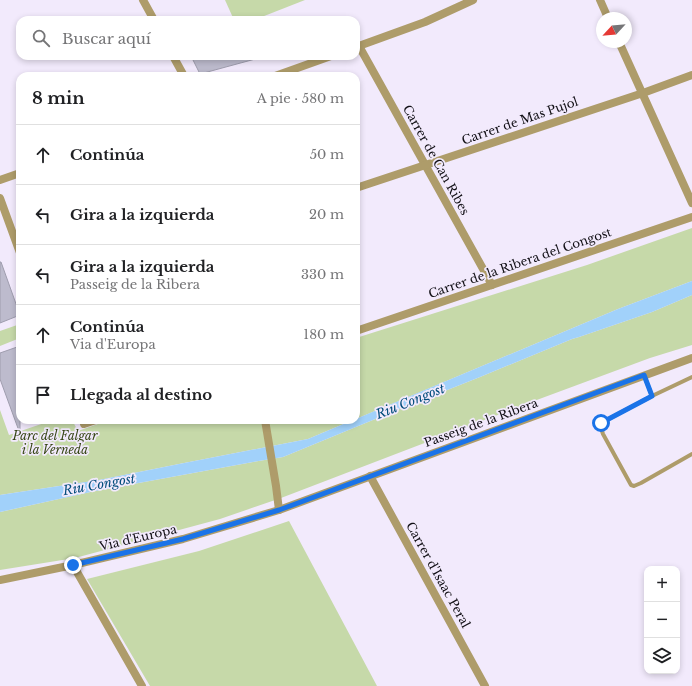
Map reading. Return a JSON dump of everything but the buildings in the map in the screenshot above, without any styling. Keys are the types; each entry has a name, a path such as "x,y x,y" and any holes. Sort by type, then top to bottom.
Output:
{"street":[{"path":"143,0 152,16"},
{"path":"360,46 425,22 473,0"},
{"path":"600,0 605,12"},
{"path":"622,48 692,203"},
{"name":"Carrer de Can Ribes","path":"360,51 492,285"},
{"path":"175,60 182,72"},
{"path":"285,72 320,60"},
{"name":"Carrer de Mas Pujol","path":"360,187 692,76"},
{"path":"0,180 16,174"},
{"path":"0,198 16,242"},
{"name":"Carrer de la Ribera del Congost","path":"360,330 692,218"},
{"name":"Passeig de la Ribera","path":"279,510 692,358"},
{"path":"266,424 279,510"},
{"name":"Carrer d'Isaac Peral","path":"370,476 485,686"},
{"name":"Via d'Europa","path":"0,580 73,565 183,539 279,510"},
{"path":"73,565 142,686"}],"lane":[{"path":"644,375 652,396"},
{"path":"692,377 652,396 601,423 600,425 603,434 631,485 634,486 641,484 692,454"}],"green space":[{"path":"225,0 305,0 264,16 232,16"},
{"path":"692,228 692,281 618,309 360,417 360,337 587,265"},
{"path":"692,295 692,345 650,358 281,498 220,519 75,558 0,570 0,512 95,491 283,457 572,339 652,312"},
{"path":"16,325 16,340 0,346 0,331"},
{"name":"Parc del Falgar i la Verneda","path":"0,410 9,435 41,424 74,424 78,431 98,424 344,424 308,439 99,480 0,495"},
{"path":"289,521 377,686 150,686 87,579 199,551"}],"water":[{"name":"Riu Congost","path":"692,281 692,295 652,312 572,339 283,457 95,491 0,512 0,495 99,480 308,439 344,424 360,424 360,417 618,309"}],"route":[{"path":"73,565 183,539 279,510 644,375 652,396 601,423"}]}
